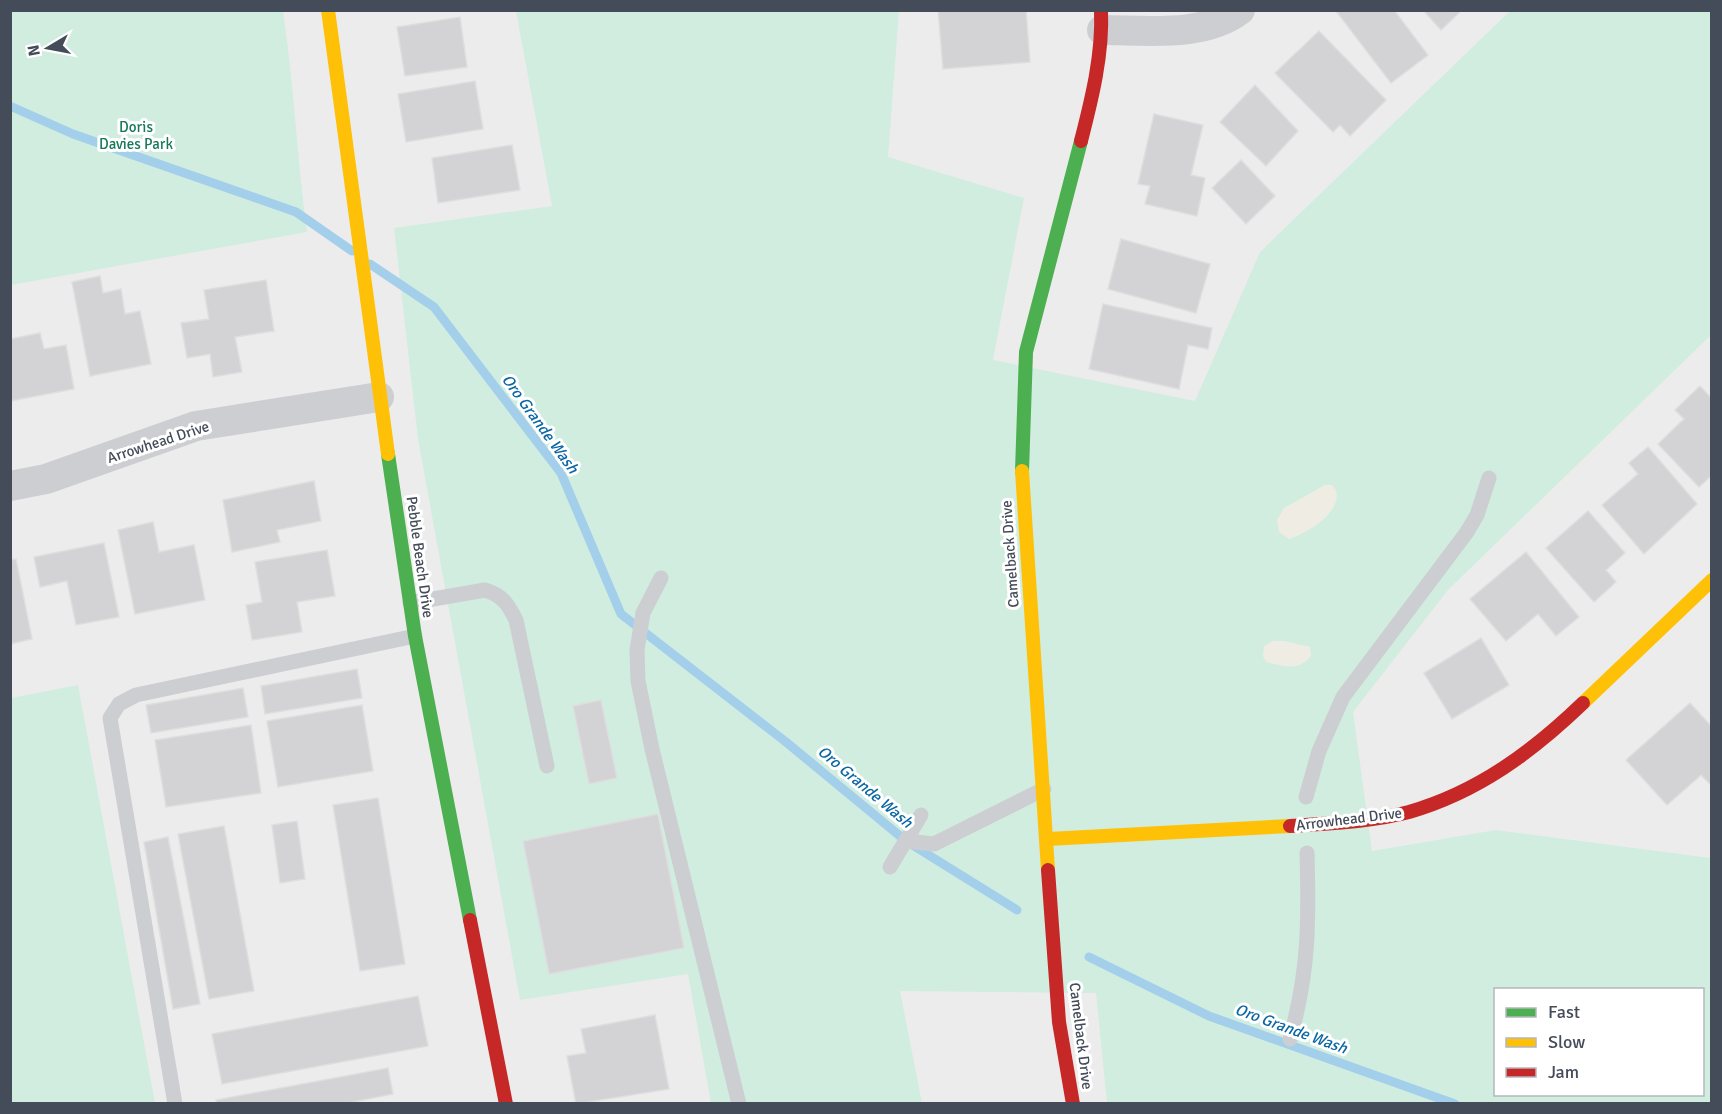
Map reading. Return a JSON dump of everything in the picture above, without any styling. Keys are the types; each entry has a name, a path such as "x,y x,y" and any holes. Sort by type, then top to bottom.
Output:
{"street":[{"name":"Pebble Beach Drive","path":"328,10 344,114 379,397 415,636 506,1104"},
{"path":"1101,20 1186,30 1230,18 1240,10"},
{"name":"Camelback Drive","path":"1073,1104 1059,1022 1048,839 1024,533 1021,440 1026,352 1092,98 1101,20"},
{"name":"Arrowhead Drive","path":"10,486 46,479 196,426 379,397"},
{"name":"Arrowhead Drive","path":"1048,839 1266,828 1361,820 1408,812 1451,797 1501,772 1547,738 1712,580"}],"lane":[{"path":"1306,797 1319,751 1343,697 1467,532 1477,515 1489,478"},
{"path":"661,578 643,614 637,650 638,681 739,1104"},
{"path":"410,603 485,591 496,594 508,604 516,620 547,766"},
{"path":"175,1104 110,718 119,704 136,695 415,636"},
{"path":"906,841 934,844 1044,789"},
{"path":"890,867 921,815"},
{"path":"1290,1039 1302,994 1307,948 1306,853"}],"green space":[{"name":"Doris Davies Park","path":"11,10 283,11 307,232 11,285"},
{"path":"516,11 899,11 888,157 1024,198 993,360 1195,401 1260,252 1510,11 1711,11 1711,335 1448,590 1353,712 1372,851 1496,830 1711,858 1711,1103 1107,1103 1096,993 900,991 922,1103 711,1103 688,974 520,1000 418,439 394,228 552,206"},
{"path":"78,685 155,1103 11,1103 11,698"}],"sand":[{"path":"1325,485 1332,485 1336,490 1337,498 1324,519 1309,530 1289,539 1279,532 1277,520 1284,508"},
{"path":"1273,641 1310,647 1311,656 1296,666 1266,662 1263,656 1264,646"}],"building":[{"path":"938,10 1026,10 1030,62 943,69"},
{"path":"1394,10 1428,55 1391,83 1336,11"},
{"path":"1423,10 1462,10 1441,30"},
{"path":"460,17 467,67 405,76 397,27"},
{"path":"1319,31 1386,100 1350,136 1340,125 1333,132 1275,73"},
{"path":"475,81 483,129 406,142 398,94"},
{"path":"1255,85 1298,131 1266,166 1220,122"},
{"path":"1154,114 1203,125 1191,175 1205,178 1197,216 1145,204 1150,186 1138,184"},
{"path":"512,145 520,190 438,203 432,158"},
{"path":"1241,160 1275,196 1246,224 1212,188"},
{"path":"1121,239 1210,264 1196,313 1108,289"},
{"path":"100,276 103,293 121,289 125,314 140,311 151,364 90,376 72,282"},
{"path":"266,280 274,331 235,337 242,372 213,377 210,354 187,358 181,323 209,319 204,290"},
{"path":"1103,304 1212,328 1208,349 1188,345 1179,389 1089,369"},
{"path":"40,333 44,349 66,345 74,389 10,401 10,339"},
{"path":"1700,386 1712,399 1712,475 1699,487 1658,444 1684,419 1675,410"},
{"path":"1648,447 1697,504 1644,554 1602,505 1638,474 1629,463"},
{"path":"314,481 321,521 277,530 280,542 232,552 223,500"},
{"path":"1588,511 1625,553 1606,570 1616,582 1594,602 1546,548"},
{"path":"153,522 159,552 194,545 205,600 135,614 118,530"},
{"path":"104,543 119,617 76,625 67,581 40,587 34,557"},
{"path":"327,550 335,596 297,602 302,632 252,640 246,605 262,602 255,562"},
{"path":"1526,552 1579,617 1556,636 1538,614 1506,641 1470,599"},
{"path":"16,559 32,639 10,644 10,560"},
{"path":"1481,638 1509,685 1452,719 1424,673"},
{"path":"357,669 362,698 265,714 261,686"},
{"path":"243,688 248,717 151,733 146,705"},
{"path":"601,700 617,778 589,784 573,706"},
{"path":"1690,703 1712,727 1712,786 1701,775 1667,805 1626,760"},
{"path":"362,705 373,771 278,787 267,721"},
{"path":"251,725 261,793 166,807 155,740"},
{"path":"378,798 405,964 360,971 333,805"},
{"path":"658,814 684,948 549,974 523,841"},
{"path":"297,821 305,879 280,883 272,825"},
{"path":"224,826 254,991 209,999 178,834"},
{"path":"168,837 200,1004 173,1009 144,842"},
{"path":"418,996 428,1046 222,1084 212,1034"},
{"path":"655,1015 669,1089 576,1104 567,1056 586,1053 581,1029"},
{"path":"388,1068 393,1094 343,1104 217,1104 216,1100"}],"waterway":[{"name":"Oro Grande Wash","path":"10,106 73,134 296,212 352,251"},
{"name":"Oro Grande Wash","path":"370,264 434,307 561,473 621,614 786,742 906,841 1017,910"},
{"name":"Oro Grande Wash","path":"1089,957 1209,1016 1455,1104"}],"traffic: fast":[{"path":"1022,471 1026,352 1081,141"},
{"path":"388,454 415,636 470,920"}],"traffic: slow":[{"path":"328,10 388,454"},
{"path":"1022,471 1048,870"},
{"path":"1583,703 1712,580"},
{"path":"1048,839 1290,826"}],"traffic: jam":[{"path":"1081,141 1093,92 1100,43 1101,10"},
{"path":"1290,826 1380,818 1434,804 1481,782 1524,754 1583,703"},
{"path":"1048,870 1059,1022 1073,1104"},
{"path":"470,920 506,1104"}]}
